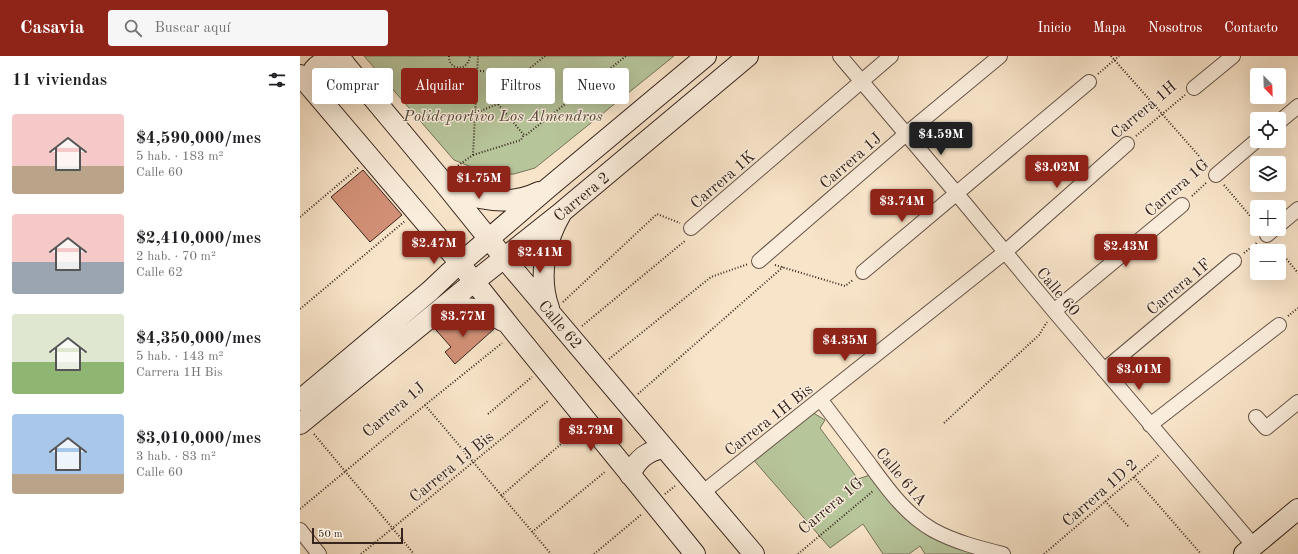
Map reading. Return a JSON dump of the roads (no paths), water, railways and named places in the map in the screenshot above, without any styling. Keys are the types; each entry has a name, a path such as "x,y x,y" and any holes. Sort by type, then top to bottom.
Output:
{"street":[{"name":"Carrera 2","path":"300,400 430,291 548,188 706,56"},
{"name":"Carrera 2","path":"302,423 504,257 563,211 748,56"},
{"name":"Calle 60","path":"840,56 1168,446 1249,550"},
{"name":"Carrera 1K","path":"691,228 891,56"},
{"name":"Carrera 1J","path":"759,261 906,134 1000,56"},
{"name":"Carrera 1H","path":"1194,88 1233,56"},
{"path":"342,60 329,59 319,63 312,72 310,83 306,82 460,264 474,282 508,336 630,475 695,554"},
{"name":"Calle 62","path":"342,60 447,176 489,238 504,257 555,309 664,448 754,554"},
{"path":"676,81 694,101"},
{"path":"863,272 1089,82"},
{"path":"1286,116 1298,106"},
{"name":"Carrera 1H","path":"1005,252 1127,144"},
{"name":"Carrera 1G","path":"1216,175 1250,146"},
{"path":"447,176 457,190 471,196 487,200 503,201 519,199 548,188"},
{"name":"Carrera 1G","path":"1054,311 1182,205"},
{"path":"1286,219 1298,209"},
{"path":"555,309 546,300 544,287 545,261 551,235 556,222 563,211"},
{"path":"430,228 438,248 439,263 437,277 430,291"},
{"name":"Carrera 1H Bis","path":"702,493 1005,252"},
{"name":"Carrera 1F","path":"1104,370 1234,261"},
{"path":"433,315 457,308 481,310 492,314 503,321 508,336"},
{"path":"1150,425 1279,325"},
{"name":"Calle 61A","path":"820,399 883,483 910,514 935,531 968,545 1003,554"},
{"path":"1256,417 1266,428 1298,402"},
{"path":"630,475 633,468 643,456 650,452 664,448"},
{"path":"1249,550 1298,509"},
{"path":"300,530 319,554"}],"park label":[{"name":"Polideportivo Los Almendros","path":"503,115"}]}
